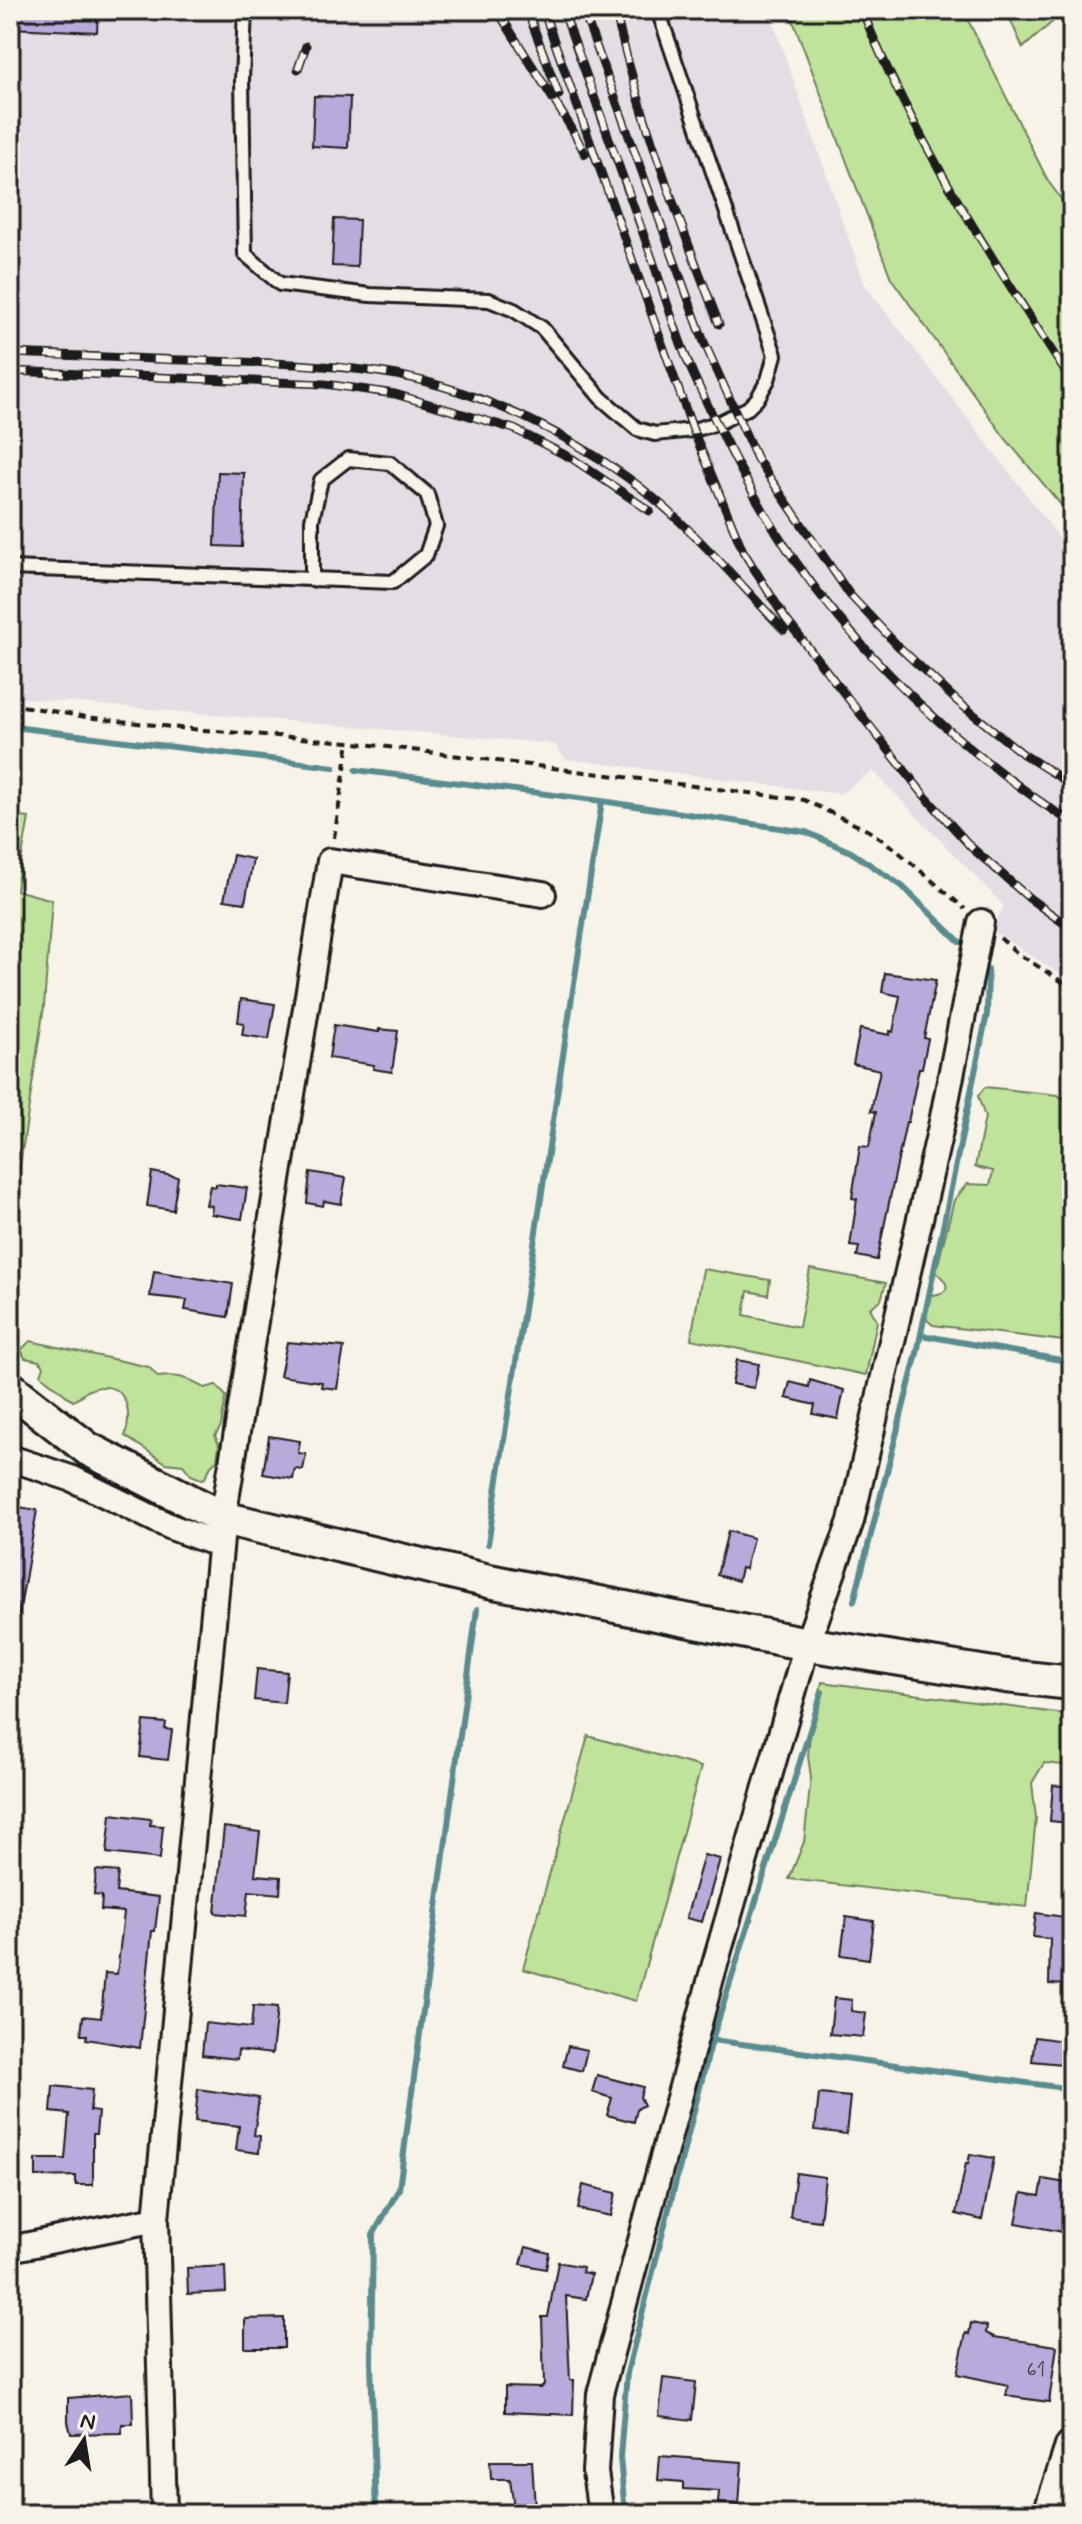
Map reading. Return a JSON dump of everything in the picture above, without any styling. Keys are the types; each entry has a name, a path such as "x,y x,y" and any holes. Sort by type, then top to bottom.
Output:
{"street":[{"path":"164,2514 156,2219 221,1532 330,861 543,894"},
{"path":"601,2514 595,2472 600,2394 707,1993 807,1644 851,1521 942,1122 981,922"},
{"path":"10,1388 88,1449 221,1532"},
{"path":"10,1458 73,1479 171,1527 221,1532 489,1581 807,1644 1006,1676 1072,1683"},
{"path":"10,2249 156,2219"},
{"path":"1050,2514 1072,2447"}],"lane":[{"path":"245,10 242,80 245,254 280,284 370,295 489,300 514,310 542,328 601,398 637,429 655,434 693,430 718,423 748,408 768,380 775,355 658,10"},
{"path":"10,568 312,580 393,582 426,555 436,526 427,494 390,463 348,459 321,480 312,520 312,580"}],"path":[{"path":"10,712 22,706 180,728 349,742 804,800 869,831 894,848 1017,953 1072,988"},
{"path":"330,861 349,742"}],"shaded area":[{"path":"10,10 769,10 865,285 1072,554 1072,982 992,930 1004,906 873,771 840,794 566,759 554,744 10,697"}],"green space":[{"path":"789,10 963,10 1048,181 1072,214 1072,518 1005,438 891,278"},
{"path":"1006,10 1060,10 1060,15 1023,48"},
{"path":"10,816 29,818 16,890 52,900 44,1006 10,1232"},
{"path":"985,1087 1058,1095 1061,1098 1072,1096 1072,1342 933,1325 927,1320 930,1295 942,1293 946,1288 936,1272 954,1200 967,1184 990,1185 993,1171 975,1167 985,1117 978,1096"},
{"path":"703,1269 770,1280 768,1295 748,1291 744,1315 799,1327 810,1269 886,1283 881,1300 870,1308 877,1321 866,1375 691,1339"},
{"path":"30,1341 149,1367 158,1377 178,1377 205,1388 216,1385 226,1396 221,1426 215,1436 219,1444 217,1460 205,1478 191,1475 183,1465 166,1463 125,1436 127,1406 118,1392 101,1387 89,1390 73,1401 41,1375 44,1366 39,1361 25,1358 21,1350"},
{"path":"822,1682 1072,1715 1072,1766 1044,1763 1032,1783 1036,1818 1027,1907 789,1879 804,1842 811,1777 808,1756 810,1734"},
{"path":"588,1736 701,1767 636,2001 523,1969"}],"building":[{"path":"10,10 98,10 97,32 10,28"},
{"path":"314,96 350,97 348,148 312,146"},
{"path":"334,219 359,220 357,267 332,266"},
{"path":"218,472 244,473 242,547 215,546"},
{"path":"233,855 253,859 245,903 224,900"},
{"path":"885,973 936,980 924,1038 928,1039 922,1068 919,1068 906,1122 877,1260 857,1256 859,1247 850,1246 857,1199 852,1198 860,1146 869,1147 876,1112 871,1111 880,1070 853,1064 860,1029 890,1035 890,1031 893,1032 900,996 882,992"},
{"path":"241,999 275,1004 269,1039 242,1035 244,1023 238,1022"},
{"path":"334,1025 379,1032 379,1029 398,1031 392,1072 373,1069 374,1065 329,1058"},
{"path":"152,1172 178,1177 173,1210 147,1206"},
{"path":"310,1172 346,1178 341,1204 324,1201 323,1206 307,1203"},
{"path":"216,1184 247,1188 242,1219 211,1214 212,1206 206,1205 210,1186 216,1187"},
{"path":"154,1271 233,1284 228,1317 185,1310 187,1300 150,1296"},
{"path":"287,1342 344,1347 337,1389 321,1387 322,1382 280,1376"},
{"path":"737,1360 759,1364 754,1388 732,1384"},
{"path":"810,1380 844,1390 838,1419 813,1414 815,1405 786,1398 790,1382 809,1387"},
{"path":"269,1436 300,1441 298,1453 306,1454 303,1470 295,1469 293,1479 263,1474"},
{"path":"13,1506 37,1510 19,1614 10,1613 10,1526"},
{"path":"728,1531 753,1538 745,1569 741,1568 738,1581 717,1575"},
{"path":"257,1669 287,1672 284,1703 254,1700"},
{"path":"144,1721 166,1723 165,1729 172,1730 168,1760 140,1757"},
{"path":"1053,1785 1072,1787 1069,1823 1050,1821"},
{"path":"111,1814 151,1819 150,1825 163,1826 160,1859 107,1853"},
{"path":"224,1827 260,1832 255,1875 281,1877 280,1894 249,1891 246,1916 215,1913"},
{"path":"704,1855 720,1859 702,1922 686,1918"},
{"path":"96,1870 118,1872 116,1892 159,1897 155,1931 152,1931 140,2048 86,2039 87,2035 81,2035 83,2016 101,2018 105,1973 117,1974 124,1912 101,1910 102,1896 94,1895"},
{"path":"1036,1913 1072,1918 1072,1985 1049,1984 1050,1939 1033,1937"},
{"path":"846,1917 874,1921 869,1959 841,1955"},
{"path":"834,1998 852,2000 851,2011 866,2013 863,2037 830,2034"},
{"path":"253,2006 277,2008 272,2054 238,2050 237,2059 202,2055 205,2023 251,2028"},
{"path":"1035,2037 1072,2042 1072,2065 1032,2061"},
{"path":"568,2046 587,2050 582,2071 563,2066"},
{"path":"597,2075 643,2087 640,2097 644,2105 637,2109 634,2122 607,2115 612,2098 592,2092"},
{"path":"53,2086 92,2090 90,2111 98,2112 96,2134 93,2134 93,2185 76,2185 76,2176 36,2177 36,2159 65,2159 69,2114 51,2112"},
{"path":"198,2089 259,2098 254,2135 260,2136 259,2153 236,2150 239,2126 195,2121"},
{"path":"819,2094 850,2097 846,2134 815,2130"},
{"path":"970,2154 994,2158 982,2220 956,2214"},
{"path":"796,2173 825,2177 820,2221 790,2217"},
{"path":"1043,2179 1072,2184 1063,2232 1016,2223 1022,2193 1040,2196"},
{"path":"583,2185 616,2193 611,2216 578,2209"},
{"path":"526,2247 549,2253 546,2269 521,2264"},
{"path":"558,2262 583,2267 582,2272 591,2274 586,2299 566,2296 570,2380 574,2380 573,2415 505,2412 505,2387 541,2388 544,2385 542,2317 548,2317"},
{"path":"225,2266 226,2292 188,2294 187,2268"},
{"path":"284,2318 284,2348 245,2348 245,2319"},
{"path":"971,2323 987,2326 986,2333 994,2337 1057,2346 1049,2402 1006,2395 1008,2385 957,2374"},
{"path":"663,2378 696,2382 692,2420 659,2416"},
{"path":"132,2393 133,2424 122,2424 122,2433 71,2434 68,2398"},
{"path":"660,2456 742,2462 739,2505 718,2503 719,2491 683,2489 683,2482 658,2480"},
{"path":"490,2461 532,2461 535,2508 514,2508 510,2479 491,2479"}],"waterway":[{"path":"22,728 334,767"},
{"path":"356,770 602,801 806,832 851,852 902,886 960,942"},
{"path":"488,1544 602,801"},
{"path":"854,1601 917,1353 987,1014 988,969"},
{"path":"921,1335 1072,1362"},
{"path":"376,2514 371,2362 373,2235 399,2189 477,1609"},
{"path":"625,2514 620,2457 627,2373 712,2040 822,1692"},
{"path":"712,2040 1072,2089"}],"railway":[{"path":"497,10 585,154"},
{"path":"527,10 559,95"},
{"path":"543,10 693,430 743,551 785,618 924,795 971,847 1029,898 1072,929"},
{"path":"563,10 688,361 741,471 781,540 855,637 922,706 994,767 1072,823"},
{"path":"583,10 704,342 757,459 850,595 897,645 957,701 1023,754 1072,785"},
{"path":"615,10 648,130 719,324"},
{"path":"862,10 931,155 985,247 1072,382"},
{"path":"298,69 306,46"},
{"path":"10,353 327,366 397,375 458,391 546,428 628,478 690,531 784,630"},
{"path":"10,371 325,384 395,394 514,429 573,459 650,511"}]}
